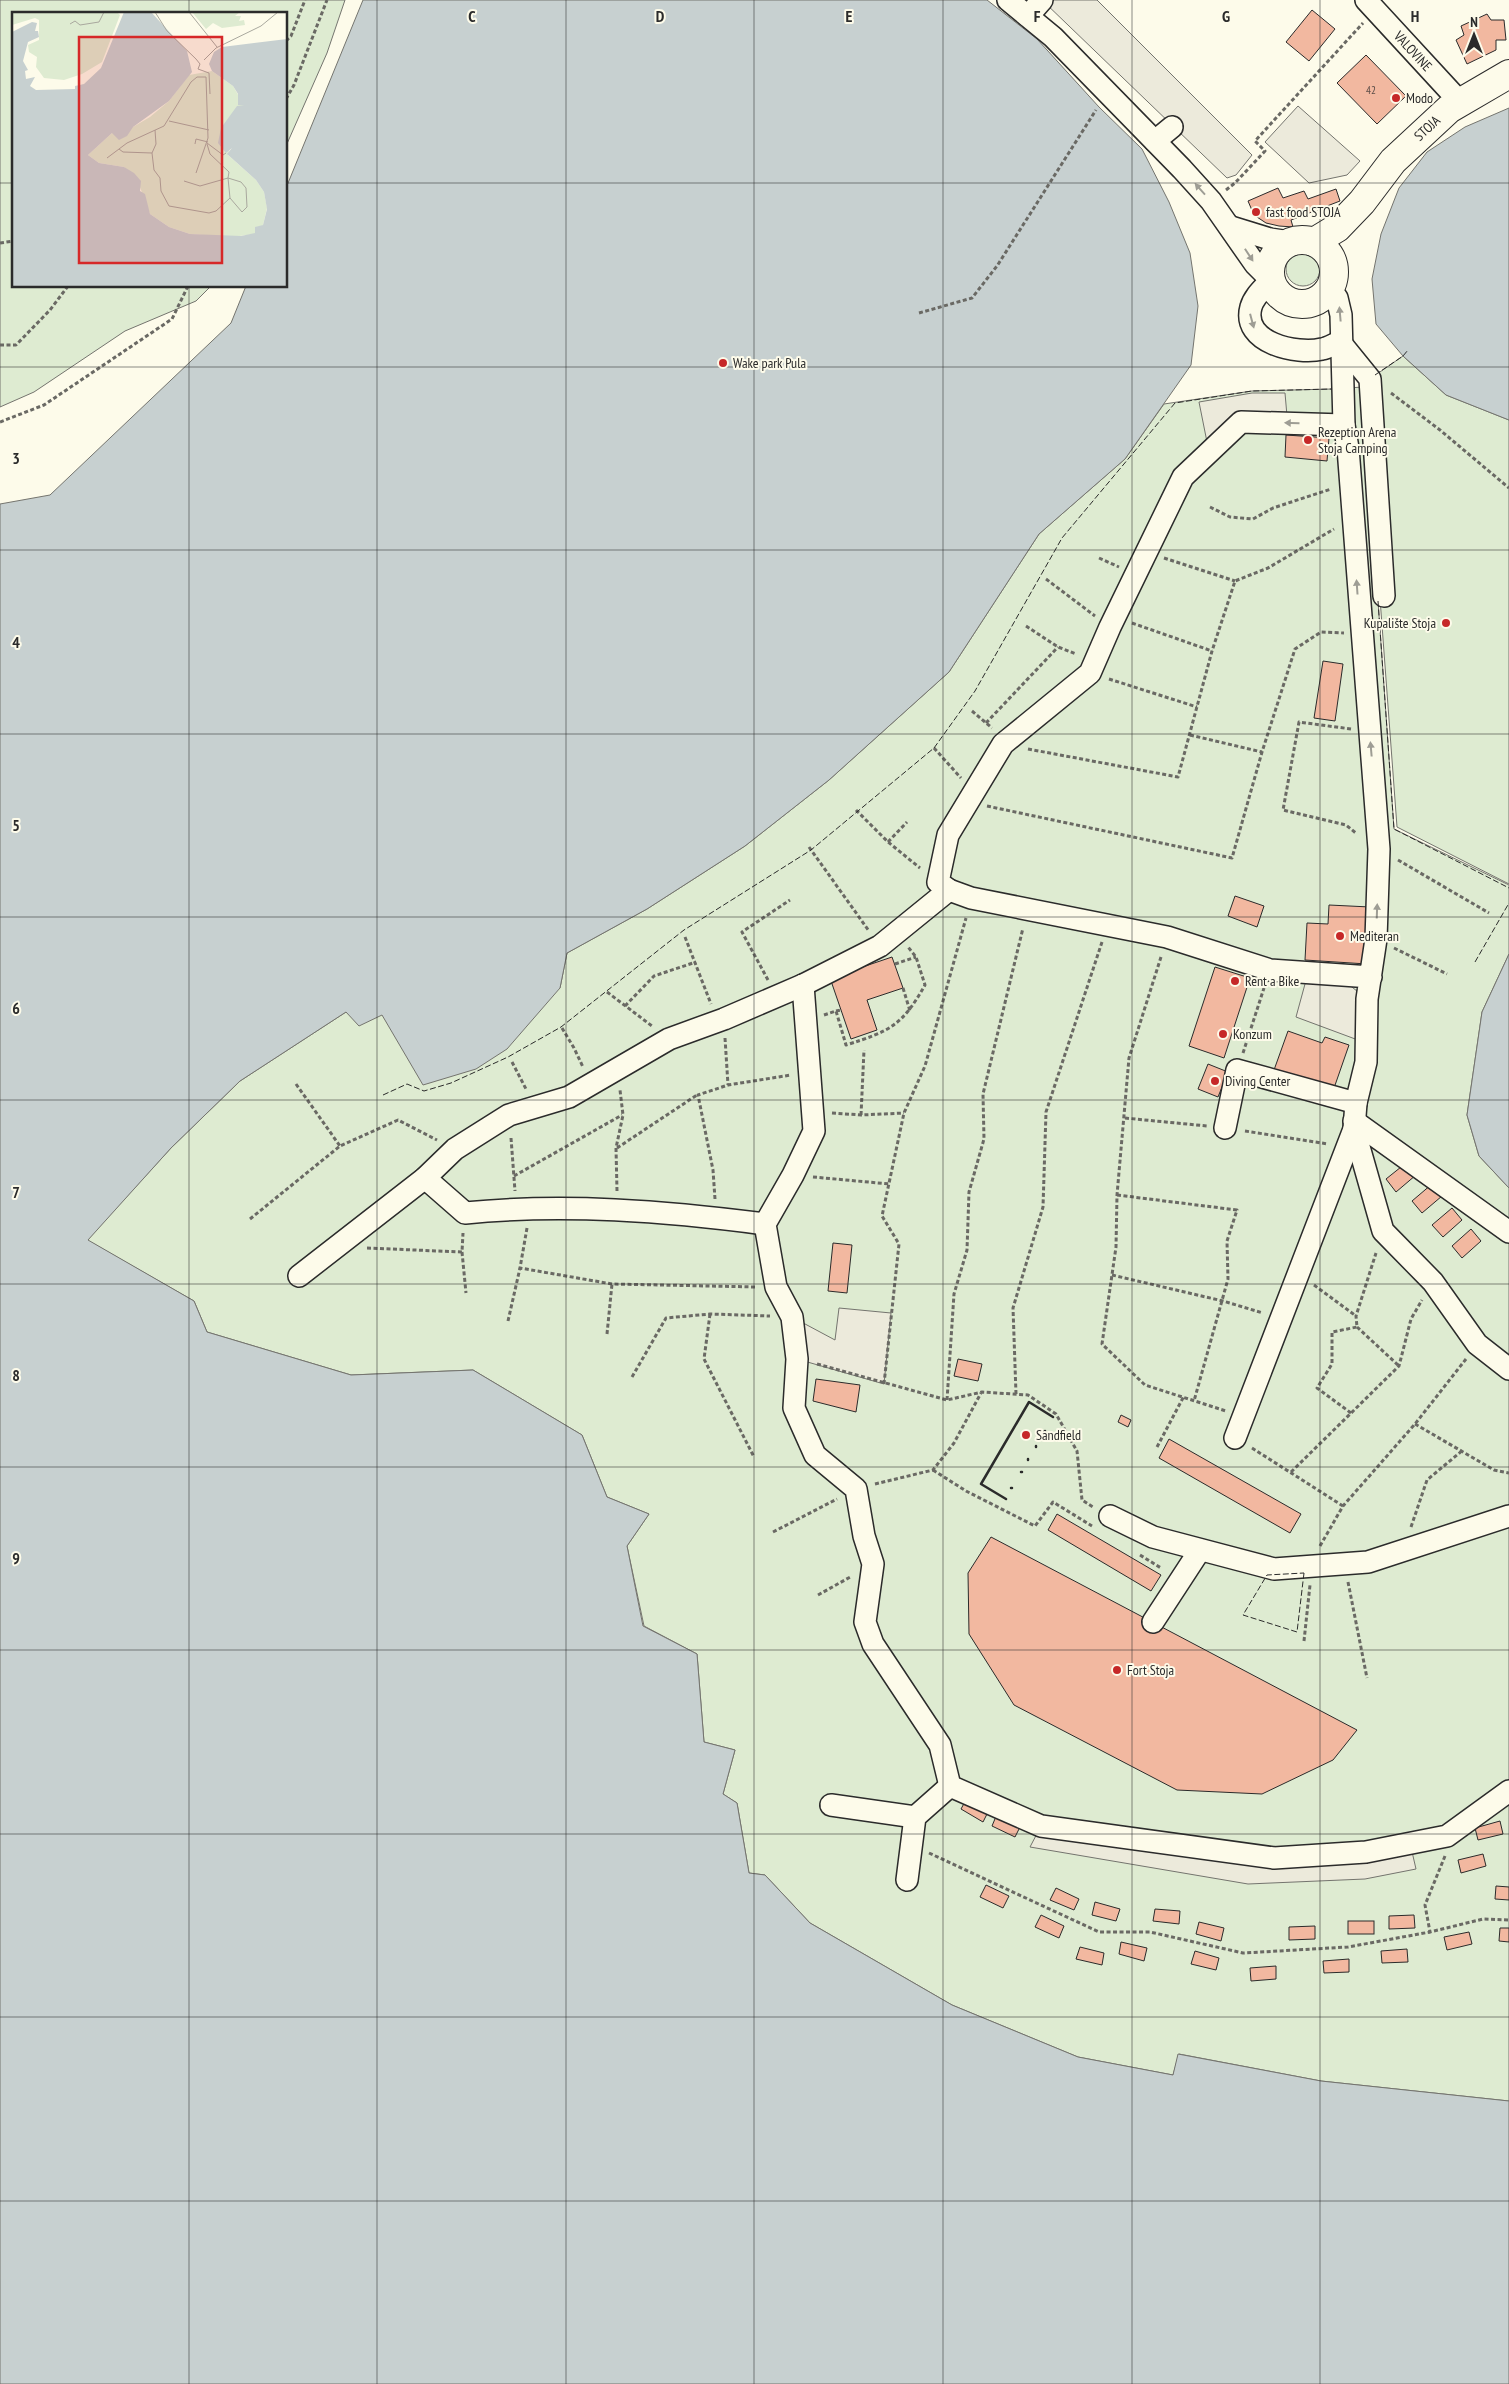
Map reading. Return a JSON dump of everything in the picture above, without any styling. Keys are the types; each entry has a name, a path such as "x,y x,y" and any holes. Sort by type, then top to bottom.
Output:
{"main road":[{"name":"STOJA","path":"1362,202 1393,161 1442,114 1509,74"},
{"path":"1362,202 1332,278 1322,296 1303,304 1283,297 1271,280 1272,262 1276,254 1337,228 1362,202"},
{"path":"1302,242 1326,250 1332,278"}],"street":[{"path":"1008,0 1053,36 1211,201 1231,227 1255,264 1271,280 1255,297 1251,308 1250,317 1256,333 1268,342 1304,351 1322,349 1340,342"},
{"path":"1028,16 1042,0"},
{"name":"VALOVINE","path":"1370,5 1460,102"},
{"path":"1155,142 1172,127"},
{"path":"1231,227 1302,242"},
{"path":"1234,1438 1355,1118 1366,1062 1367,1000 1376,939 1379,849 1344,425 1340,342 1341,315 1332,278"},
{"path":"1340,342 1370,379 1384,596"},
{"path":"299,1276 425,1178 455,1149 509,1115 569,1097 668,1039 721,1020 803,985 888,939 943,886 948,836 970,796 1004,742 1093,667 1112,622 1183,477 1241,422 1344,425"},
{"path":"943,886 971,898 1167,937 1270,970 1371,977"},
{"path":"1338,976 1367,1000"},
{"path":"803,985 808,1072 814,1131 794,1175 765,1224 776,1287 792,1317 797,1359 794,1408 815,1456 856,1489 864,1536 872,1564 865,1622 873,1644 940,1745 950,1786"},
{"path":"1225,1128 1238,1070 1355,1118 1509,1232"},
{"path":"1355,1118 1383,1231 1433,1282 1477,1344 1509,1369"},
{"path":"425,1178 465,1213 524,1208 617,1210 765,1224"},
{"path":"1102,1522 1153,1538 1274,1570 1368,1562 1509,1516"},
{"path":"1153,1622 1200,1550"},
{"path":"906,1880 916,1817 950,1786"},
{"path":"950,1786 1041,1826 1274,1858 1366,1852 1447,1836 1509,1792"},
{"path":"831,1805 916,1817"}],"path":[{"path":"288,39 291,36 305,0"},
{"path":"288,96 326,0"},
{"path":"1211,201 1235,184 1265,150 1255,141 1370,5"},
{"path":"919,313 972,298 997,266 1098,107"},
{"path":"0,345 16,345 50,310 66,288"},
{"path":"0,422 44,405 172,319 187,288"},
{"path":"1370,379 1440,430 1509,488"},
{"path":"1210,507 1230,517 1253,519 1273,508 1350,483"},
{"path":"1146,552 1234,581 1268,568 1353,518"},
{"path":"1046,579 1112,622 1212,651"},
{"path":"972,711 1004,742 1178,777 1212,651 1234,581"},
{"path":"1026,626 1058,648 1093,667 1197,707"},
{"path":"934,748 970,796 1232,858 1262,752 1295,649 1321,632 1362,633"},
{"path":"986,723 1058,648"},
{"path":"1190,735 1262,752"},
{"path":"856,810 888,842 943,886"},
{"path":"888,842 907,822"},
{"path":"810,849 888,939 916,956 925,985 910,1012 884,1033 846,1045 836,1012"},
{"path":"884,1384 899,1244 882,1216 904,1112 925,1066 971,898"},
{"path":"777,996 742,932 790,900"},
{"path":"947,1400 954,1294 967,1250 968,1192 984,1139 982,1094 1028,910"},
{"path":"1016,1394 1013,1308 1043,1207 1046,1112 1108,925"},
{"path":"685,936 721,1020 728,1085"},
{"path":"1167,937 1129,1058 1117,1195 1116,1247 1102,1344 1145,1385 1243,1415"},
{"path":"1376,939 1447,974"},
{"path":"895,964 916,956"},
{"path":"625,1006 654,976 696,962"},
{"path":"1238,1070 1270,970"},
{"path":"903,988 910,1012"},
{"path":"606,992 668,1039"},
{"path":"805,1021 841,1010"},
{"path":"562,1028 574,1048 590,1084"},
{"path":"861,1115 864,1050"},
{"path":"512,1062 536,1107"},
{"path":"617,1210 616,1148 623,1115 618,1067"},
{"path":"616,1148 698,1095 728,1085 808,1072"},
{"path":"296,1084 340,1146"},
{"path":"698,1095 713,1170 716,1218"},
{"path":"812,1111 861,1115 904,1112"},
{"path":"508,1321 520,1268 524,1208 514,1176 509,1115"},
{"path":"514,1176 623,1115"},
{"path":"250,1219 340,1146 398,1120 455,1149"},
{"path":"794,1175 890,1184"},
{"path":"1117,1195 1237,1210 1227,1241 1228,1279 1194,1401"},
{"path":"465,1213 462,1252 466,1293"},
{"path":"1383,1231 1356,1316 1357,1327 1399,1366"},
{"path":"337,1246 462,1252"},
{"path":"520,1268 612,1284 776,1287"},
{"path":"1297,1273 1356,1316"},
{"path":"1112,1275 1223,1301 1280,1318"},
{"path":"1290,1472 1399,1366 1411,1318 1433,1282"},
{"path":"606,1334 612,1284"},
{"path":"710,1314 704,1359 754,1457"},
{"path":"632,1377 666,1318 710,1314 792,1317"},
{"path":"1351,1412 1317,1388 1332,1364 1332,1332 1357,1327"},
{"path":"1304,1641 1310,1567 1343,1506 1416,1424 1477,1344"},
{"path":"797,1359 947,1400 982,1392 1028,1395 1056,1414 1077,1451 1082,1500 1102,1522"},
{"path":"773,1532 856,1489 933,1470 954,1443 982,1392"},
{"path":"1157,1447 1184,1396"},
{"path":"1416,1424 1494,1470 1509,1473"},
{"path":"1234,1438 1343,1506"},
{"path":"1403,1551 1427,1480 1463,1450"},
{"path":"933,1470 966,1491 1035,1526 1053,1502 1102,1522"},
{"path":"1136,1553 1160,1568"},
{"path":"818,1595 872,1564"},
{"path":"1345,1564 1367,1678"},
{"path":"1430,1932 1425,1905 1445,1858 1447,1836"},
{"path":"912,1838 932,1856 1099,1932 1150,1932 1243,1953 1348,1947 1430,1932 1483,1919 1509,1920"}],"green space":[{"path":"0,0 345,0 327,53 288,141 288,12 12,12 12,288 209,288 196,301 125,331 34,392 0,407"},
{"path":"1303,252 1315,257 1320,269 1315,281 1303,286 1291,281 1286,269 1291,257"},
{"name":"Kupalište Stoja","path":"1403,356 1446,395 1509,420 1509,884 1397,827 1364,383"},
{"path":"1363,387 1394,829 1509,885 1509,954 1482,1012 1467,1115 1479,1156 1509,1188 1509,2101 1321,2081 1179,2054 1173,2075 1078,2057 952,2005 810,1923 765,1875 749,1873 737,1803 723,1794 735,1750 704,1742 697,1654 644,1626 627,1546 649,1514 607,1497 582,1435 473,1370 351,1375 207,1332 194,1301 87,1240 171,1148 240,1081 346,1012 382,1014 560,988 567,953 647,909 745,846 829,780 949,672 1039,534 1125,459 1164,404 1252,391"}],"shaded area":[{"path":"363,0 987,0 1037,39 1099,107 1142,149 1169,202 1190,253 1198,306 1191,365 1125,459 1039,534 949,672 829,780 745,846 647,909 567,953 560,988 507,1049 476,1069 423,1085 382,1015 359,1026 346,1012 240,1081 171,1148 88,1240 194,1301 207,1332 351,1375 473,1370 582,1435 607,1497 649,1514 627,1546 643,1626 697,1654 704,1742 735,1750 723,1794 737,1803 749,1873 765,1875 810,1923 952,2005 1078,2057 1173,2075 1178,2054 1321,2081 1509,2101 1509,2384 0,2384 0,504 50,495 231,323 245,288 288,288 288,183"},
{"path":"1042,0 1097,0 1252,155 1236,175 1227,178"},
{"path":"1298,106 1360,161 1347,175 1309,183 1265,142"},
{"path":"1509,108 1509,420 1446,395 1403,356 1376,324 1372,279 1381,234 1399,188 1427,152 1465,127"},
{"path":"1252,393 1285,393 1287,416 1241,422 1209,452 1199,402"},
{"path":"1509,954 1509,1188 1479,1156 1467,1115 1482,1012"},
{"path":"1308,973 1338,976 1367,999 1366,1043 1296,1017"},
{"path":"839,1308 891,1313 884,1384 797,1359 792,1317 835,1340"},
{"path":"1041,1826 1274,1858 1410,1843 1416,1869 1365,1879 1248,1884 1030,1847"}],"building":[{"path":"1312,10 1335,29 1309,61 1286,42"},
{"path":"1487,14 1491,20 1504,20 1506,40 1496,40 1496,50 1467,64 1456,40 1464,35 1461,26"},
{"path":"1366,55 1406,96 1377,124 1337,83"},
{"path":"1278,188 1283,198 1304,191 1308,199 1336,189 1340,201 1291,220 1293,227 1266,223 1254,215 1248,201"},
{"path":"1286,435 1329,438 1327,461 1285,457"},
{"path":"1323,661 1343,664 1335,721 1314,718"},
{"path":"1235,896 1264,906 1257,927 1228,916"},
{"path":"1329,905 1370,907 1367,964 1305,960 1307,923 1328,924"},
{"path":"892,957 903,988 867,1000 877,1030 851,1039 830,978"},
{"path":"1215,967 1250,978 1224,1058 1189,1046"},
{"path":"1288,1031 1322,1043 1325,1037 1349,1045 1333,1091 1274,1070"},
{"path":"1208,1064 1228,1072 1218,1097 1198,1089"},
{"path":"1406,1163 1416,1175 1396,1192 1386,1179"},
{"path":"1432,1184 1442,1196 1422,1213 1412,1201"},
{"path":"1452,1208 1462,1220 1443,1237 1432,1225"},
{"path":"1471,1229 1481,1241 1462,1258 1452,1246"},
{"path":"833,1243 852,1245 847,1293 828,1291"},
{"path":"958,1359 982,1364 978,1381 954,1376"},
{"path":"816,1379 860,1385 856,1412 813,1401"},
{"path":"1121,1415 1131,1420 1128,1427 1118,1422"},
{"path":"1169,1439 1301,1514 1290,1533 1159,1458"},
{"path":"1057,1514 1161,1575 1151,1591 1048,1530"},
{"name":"Fort Stoja","path":"991,1537 1357,1730 1333,1760 1262,1794 1177,1790 1014,1705 969,1634 968,1573"},
{"path":"967,1798 989,1810 983,1822 961,1809"},
{"path":"997,1814 1021,1825 1015,1837 992,1826"},
{"path":"1500,1821 1503,1834 1478,1840 1475,1828"},
{"path":"1483,1854 1486,1866 1461,1873 1458,1860"},
{"path":"986,1885 1009,1896 1003,1908 980,1897"},
{"path":"1496,1886 1509,1887 1509,1900 1495,1899"},
{"path":"1056,1888 1079,1899 1074,1910 1050,1900"},
{"path":"1095,1902 1120,1909 1116,1921 1092,1915"},
{"path":"1155,1909 1180,1911 1179,1924 1153,1921"},
{"path":"1041,1915 1064,1926 1059,1938 1035,1927"},
{"path":"1414,1915 1415,1928 1389,1929 1389,1916"},
{"path":"1348,1921 1374,1921 1374,1934 1348,1934"},
{"path":"1199,1922 1224,1928 1221,1941 1196,1934"},
{"path":"1315,1926 1315,1939 1289,1940 1289,1927"},
{"path":"1500,1928 1509,1928 1509,1942 1499,1941"},
{"path":"1469,1932 1472,1944 1447,1950 1444,1937"},
{"path":"1121,1942 1147,1948 1144,1961 1119,1954"},
{"path":"1080,1947 1104,1953 1102,1965 1076,1959"},
{"path":"1407,1949 1408,1962 1382,1963 1381,1951"},
{"path":"1195,1951 1219,1958 1216,1970 1191,1964"},
{"path":"1349,1959 1349,1972 1324,1973 1323,1961"},
{"path":"1276,1966 1276,1979 1251,1981 1250,1968"}],"fence":[{"path":"1375,375 1403,356 1408,350"},
{"path":"383,1095 407,1084 424,1091 451,1083 508,1057 561,1027 684,930 811,850 934,748 975,691 1062,538 1175,403 1252,391 1332,389"},
{"path":"1378,601 1394,829 1509,888"},
{"path":"1475,962 1509,903"},
{"path":"1304,1573 1297,1632 1243,1615 1267,1575 1304,1573"}],"wall":[{"path":"1006,1499 981,1484 1029,1402 1053,1417"}],"place":[{"name":"Modo","path":"1396,98"},
{"name":"fast food STOJA","path":"1256,212"},
{"name":"Wake park Pula","path":"723,363"},
{"name":"Rezeption Arena Stoja Camping","path":"1308,440"},
{"name":"Kupalište Stoja","path":"1446,623"},
{"name":"Mediteran","path":"1340,936"},
{"name":"Rent a Bike","path":"1235,981"},
{"name":"Konzum","path":"1223,1034"},
{"name":"Diving Center","path":"1215,1081"},
{"name":"Sandfield","path":"1026,1435"},
{"name":"Fort Stoja","path":"1117,1670"}]}
